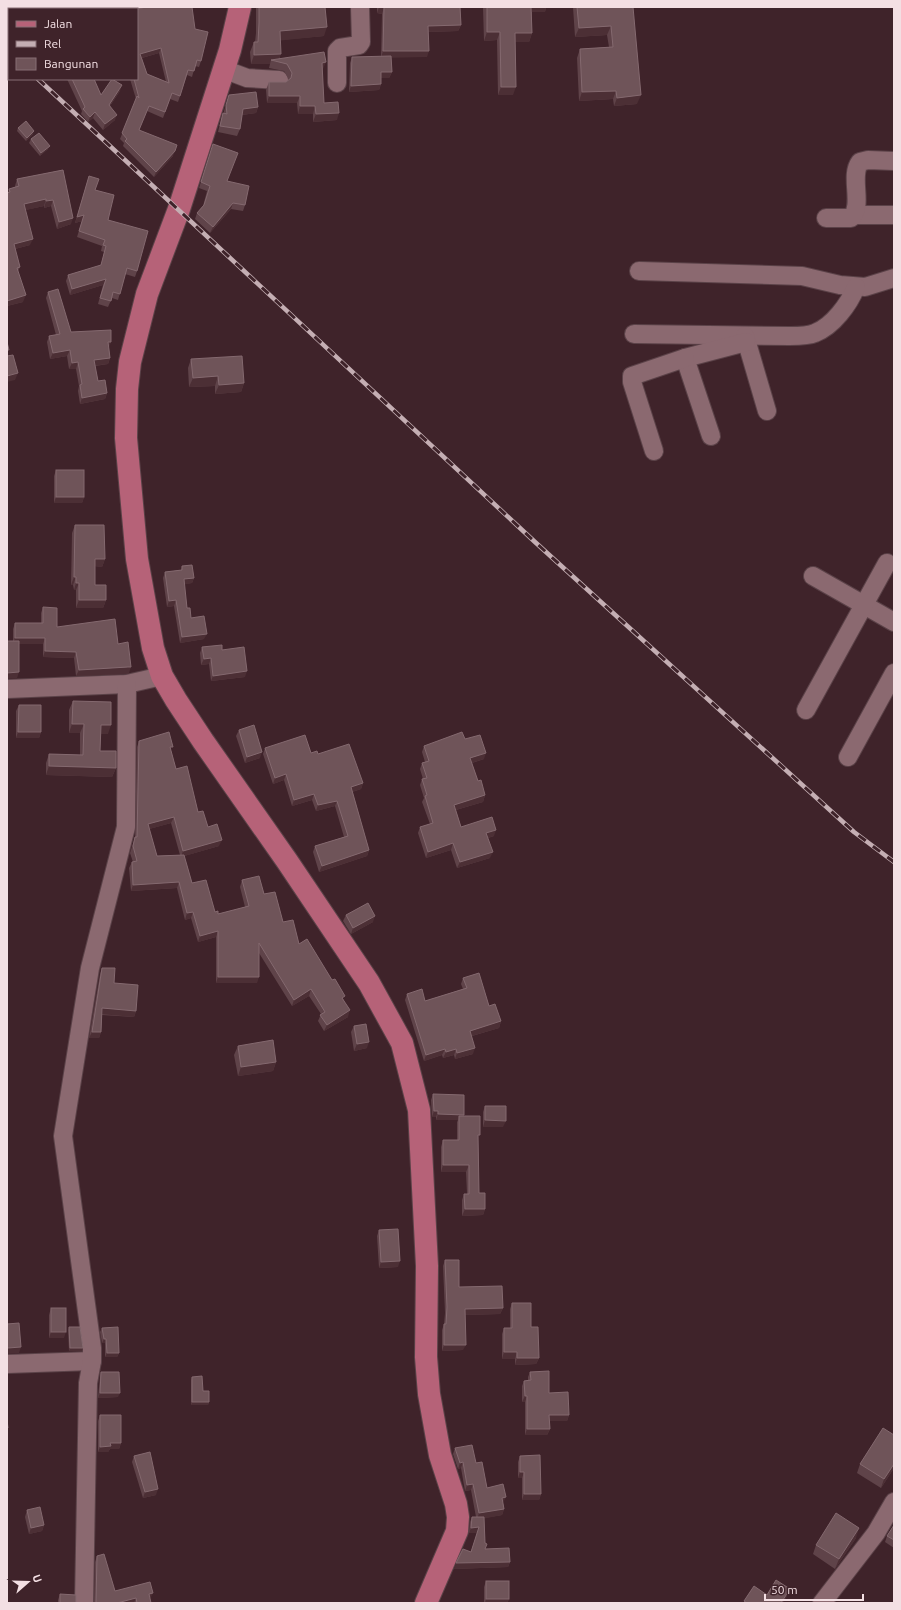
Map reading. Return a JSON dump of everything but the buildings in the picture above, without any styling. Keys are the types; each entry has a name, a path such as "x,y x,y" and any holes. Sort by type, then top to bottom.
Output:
{"main road":[{"path":"240,7 223,69 178,209 147,294 130,362 127,389 127,453 134,511 137,559 153,648 162,676 203,741 287,861 369,983 402,1043 419,1110 427,1266 426,1357 428,1394 440,1455 456,1504 458,1517 457,1531 426,1603"}],"street":[{"path":"337,83 338,51 340,48 359,45 361,42 360,7"},
{"path":"223,69 247,78 279,80"},
{"path":"854,215 856,206 858,165 863,160 894,161"},
{"path":"826,218 851,218 854,215 894,215"},
{"path":"639,271 802,276 856,287 870,286 894,278"},
{"path":"634,334 745,339 790,336 818,332 841,312 852,296 856,287"},
{"path":"654,451 632,382 632,376 745,339"},
{"path":"745,339 768,411"},
{"path":"685,358 711,436"},
{"path":"806,710 863,604 887,563"},
{"path":"813,576 894,622"},
{"path":"848,757 894,673"},
{"path":"7,689 127,684 162,676"},
{"path":"84,1603 88,1383 92,1361 92,1348 63,1136 90,968 126,827 127,684"},
{"path":"7,1364 92,1361"},
{"path":"822,1603 876,1533 894,1502"}],"railway":[{"path":"39,80 535,542 854,832 894,862"}]}
